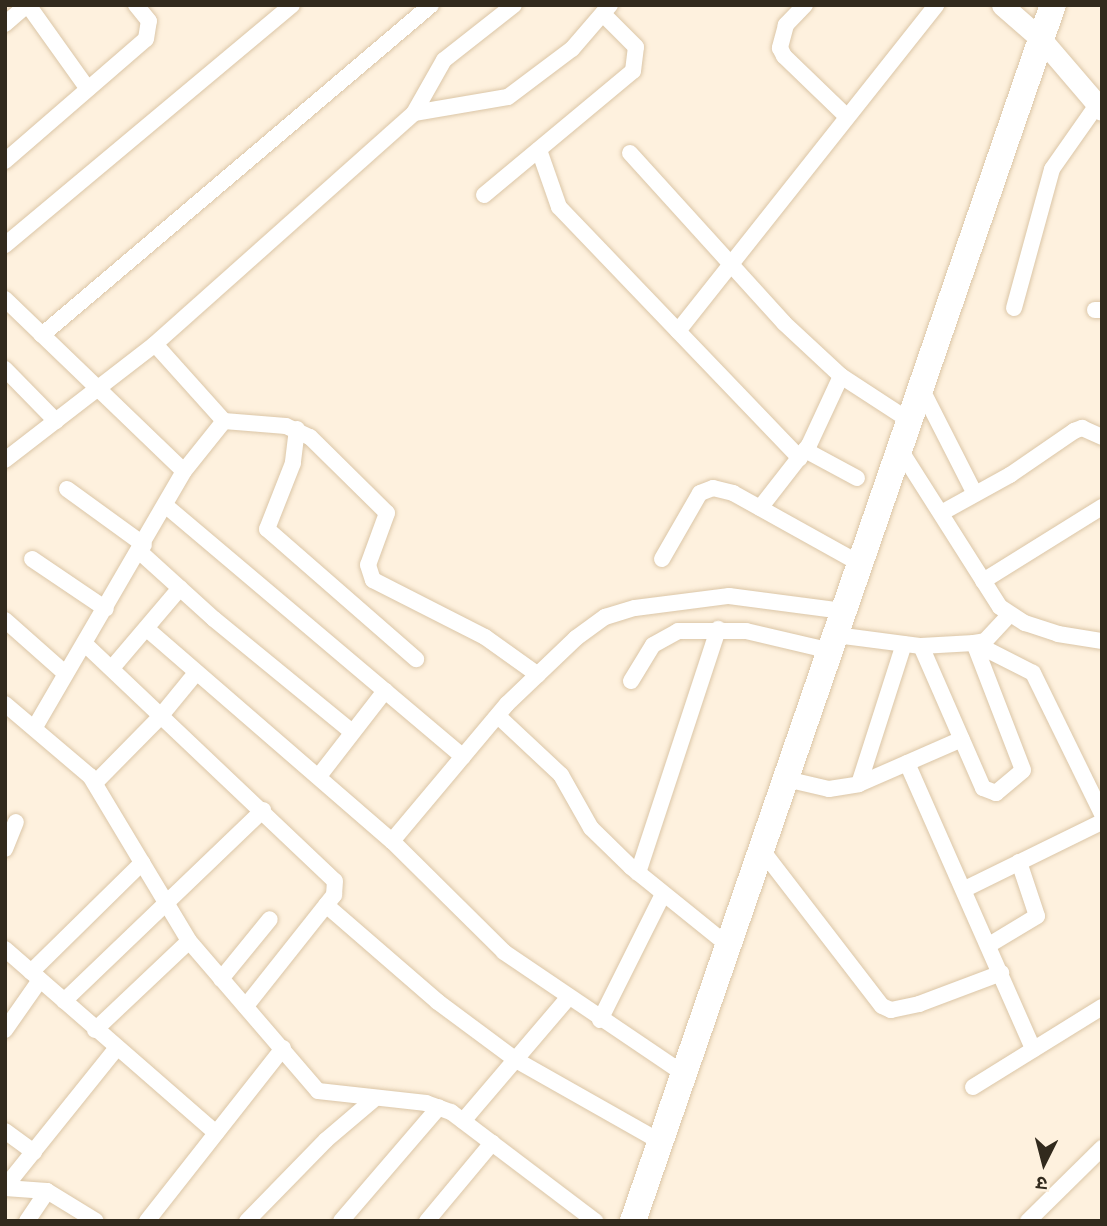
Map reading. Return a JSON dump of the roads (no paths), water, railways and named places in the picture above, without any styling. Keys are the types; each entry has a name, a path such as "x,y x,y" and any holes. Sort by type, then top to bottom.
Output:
{"main road":[{"path":"633,1221 663,1143 919,384 1053,5"}],"street":[{"path":"5,24 28,5 88,89"},
{"path":"5,161 146,39 149,21 136,5"},
{"path":"5,245 292,5"},
{"path":"42,335 431,5"},
{"path":"5,460 99,390 155,344 414,113 449,54 514,5"},
{"path":"806,5 786,24 779,36 783,57 845,115"},
{"path":"678,331 734,265 845,115 936,5"},
{"path":"1002,5 1042,40 1099,107 1052,169 1014,308"},
{"path":"414,113 508,97 572,49 606,9 636,47 633,71 484,195"},
{"path":"539,150 559,207 678,331 803,454 857,478"},
{"path":"630,153 734,265 783,323 841,376 907,419"},
{"path":"5,299 184,471"},
{"path":"155,344 224,421 297,429 371,493 387,513 368,565 373,580 485,637 538,675"},
{"path":"5,369 57,421"},
{"path":"761,508 803,454 841,376"},
{"path":"919,384 975,494"},
{"path":"35,727 142,549 184,471 224,421"},
{"path":"297,429 293,463 267,529 416,659"},
{"path":"943,512 1074,431 1089,430 1102,437"},
{"path":"899,448 943,512 983,581 1009,615 1058,634 1102,641"},
{"path":"662,559 707,488 721,489 761,508 859,563"},
{"path":"67,489 142,549 180,588 352,732"},
{"path":"165,505 463,757"},
{"path":"983,581 1102,507"},
{"path":"32,559 106,609"},
{"path":"112,668 180,588"},
{"path":"391,841 498,716 538,675 592,625 635,608 729,596 837,632 921,646 985,641 1009,615"},
{"path":"5,620 66,674"},
{"path":"147,629 391,841 474,927 568,998 686,1075"},
{"path":"631,681 662,638 678,631 718,629 837,632"},
{"path":"638,873 718,629"},
{"path":"921,646 988,792 1005,788 1024,770 974,643"},
{"path":"965,888 1020,862 1101,812 1033,673 974,643"},
{"path":"85,644 112,668 159,718 330,872 336,887 326,905 246,1006"},
{"path":"859,783 904,644"},
{"path":"95,783 159,718 196,673"},
{"path":"319,776 385,691"},
{"path":"5,704 72,756 95,783 164,905 189,941 318,1091 439,1107 463,1121 595,1221"},
{"path":"498,716 561,775 584,820 638,873 729,946"},
{"path":"786,779 829,789 859,783 962,739"},
{"path":"908,763 965,888 1033,1049"},
{"path":"64,1001 263,810"},
{"path":"5,849 16,822"},
{"path":"761,849 882,1006 891,1010 919,1004 1001,973"},
{"path":"989,945 1037,916 1020,862"},
{"path":"5,1030 35,976 142,863"},
{"path":"600,1020 663,894"},
{"path":"326,905 438,1002 516,1060 663,1143"},
{"path":"221,979 270,919"},
{"path":"95,1030 189,941"},
{"path":"5,949 116,1049 216,1133"},
{"path":"463,1121 568,998"},
{"path":"974,1087 1102,1007"},
{"path":"147,1221 282,1048"},
{"path":"5,1187 116,1049"},
{"path":"247,1221 326,1140 373,1100"},
{"path":"341,1221 439,1107"},
{"path":"5,1132 34,1152"},
{"path":"427,1221 492,1143"},
{"path":"1028,1221 1102,1148"},
{"path":"5,1187 47,1191 96,1221"},
{"path":"27,1221 47,1191"}]}
